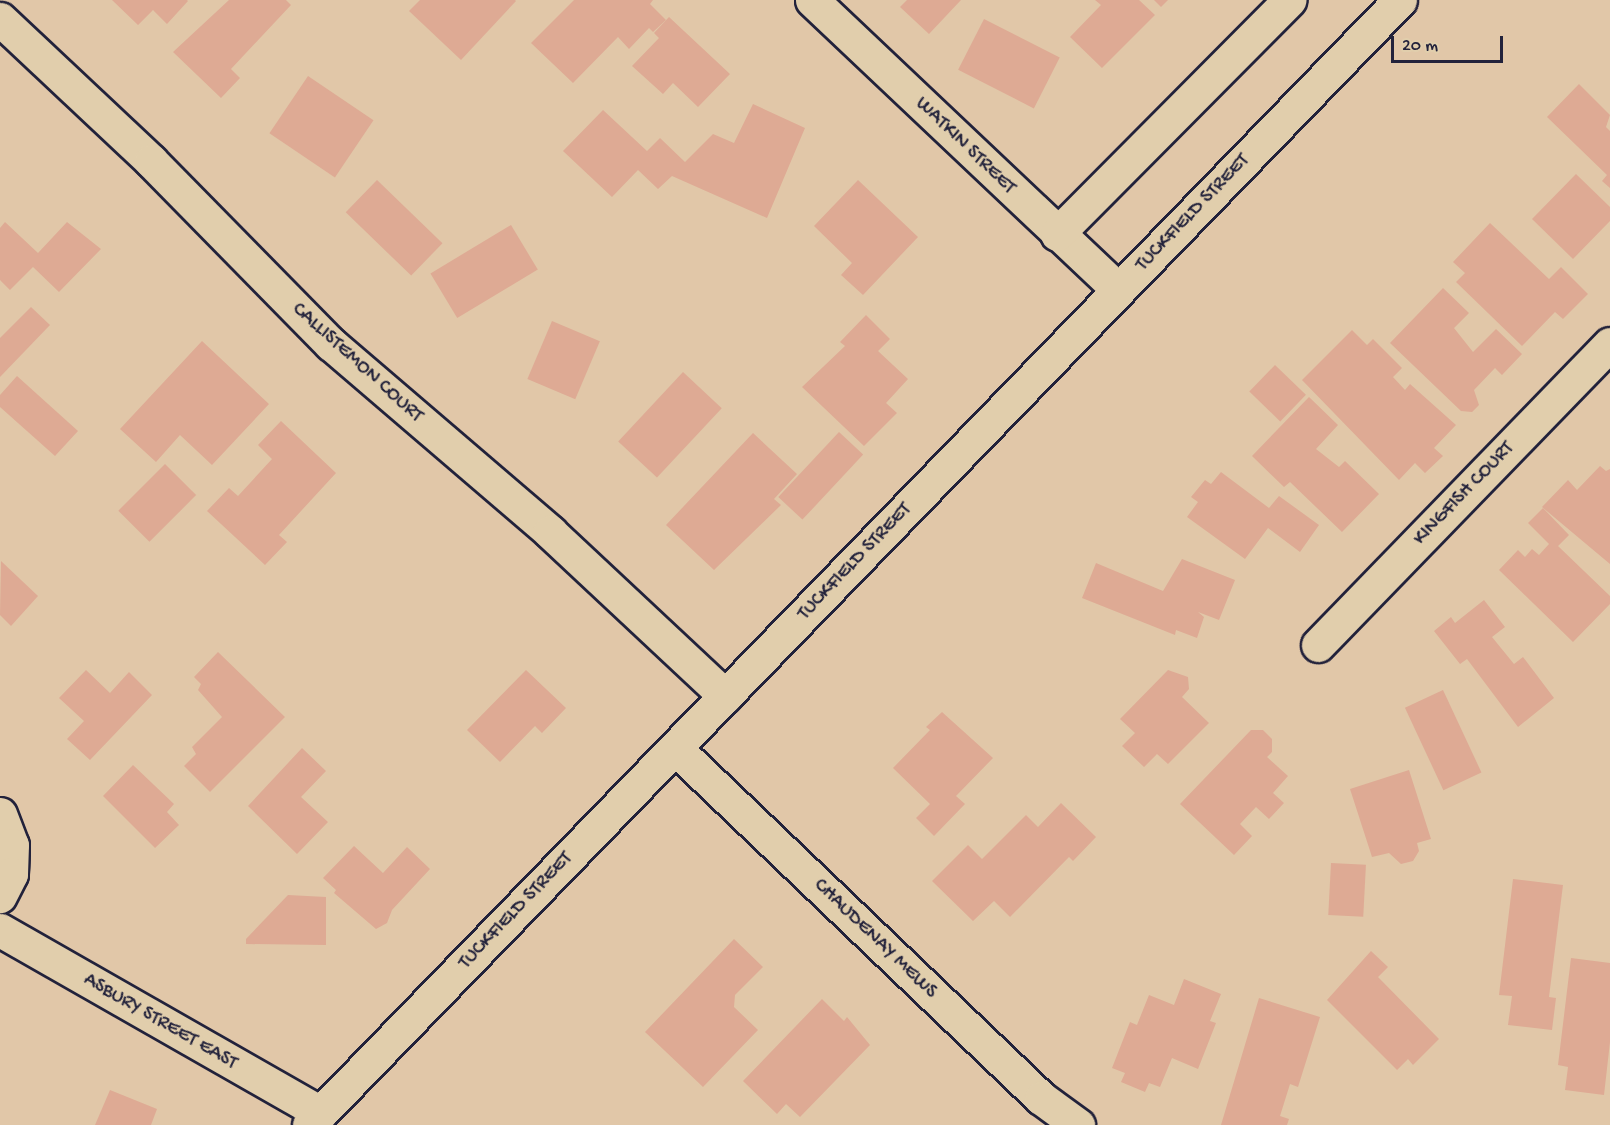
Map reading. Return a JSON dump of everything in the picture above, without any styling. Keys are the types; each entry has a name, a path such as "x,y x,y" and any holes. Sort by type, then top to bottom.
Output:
{"street":[{"name":"WATKIN STREET","path":"812,0 1057,234 1119,290"},
{"path":"1057,234 1289,0"},
{"name":"TUCKFIELD STREET","path":"315,1119 1400,0"},
{"name":"CALLISTEMON COURT","path":"0,19 151,160 332,344 550,532 725,696"},
{"name":"KINGFISH COURT","path":"1318,645 1610,344"},
{"name":"CHAUDENAY MEWS","path":"675,748 1041,1098 1078,1125"},
{"path":"0,814 12,845 11,874 0,896"},
{"name":"ASBURY STREET EAST","path":"0,930 315,1119"}],"building":[{"path":"112,0 188,1 167,24 153,10 138,25"},
{"path":"229,0 286,0 291,5 231,69 240,78 221,98 173,52"},
{"path":"420,0 516,1 461,60 409,11"},
{"path":"574,0 653,0 650,4 666,20 653,32 649,28 629,49 618,37 573,83 531,43"},
{"path":"907,0 961,0 929,34 900,7"},
{"path":"1095,0 1139,0 1155,15 1102,68 1070,37 1101,5"},
{"path":"1154,0 1168,0 1161,7"},
{"path":"669,17 730,74 698,107 673,83 663,94 632,66 659,38 654,33"},
{"path":"984,19 1060,58 1034,108 958,70"},
{"path":"308,76 373,120 335,177 269,133"},
{"path":"1579,84 1610,115 1606,127 1610,131 1610,188 1602,181 1607,175 1547,117"},
{"path":"753,104 805,128 767,218 672,176 658,189 638,170 612,197 563,151 603,110 647,151 660,138 685,162 713,134 734,143"},
{"path":"1576,174 1610,207 1610,221 1573,259 1532,219"},
{"path":"377,180 442,243 411,276 346,212"},
{"path":"858,180 918,237 863,295 841,275 852,263 814,226"},
{"path":"5,222 38,253 67,222 101,249 59,292 33,267 10,290 0,280 0,228"},
{"path":"1490,223 1549,279 1561,267 1588,294 1563,319 1555,312 1522,346 1456,282 1465,273 1453,262"},
{"path":"511,225 538,270 457,318 430,273"},
{"path":"1443,288 1469,313 1454,328 1473,352 1496,329 1522,354 1502,375 1495,368 1474,390 1479,405 1472,412 1461,411 1390,343"},
{"path":"31,307 50,325 0,377 0,338"},
{"path":"866,315 890,339 878,351 908,379 886,403 897,413 864,446 802,387 845,346 840,342"},
{"path":"552,321 600,341 575,399 527,379"},
{"path":"1352,330 1367,345 1373,339 1402,368 1393,377 1405,390 1410,384 1456,425 1434,448 1443,456 1425,473 1415,463 1399,480 1302,380"},
{"path":"202,341 269,404 212,465 180,435 156,462 120,429"},
{"path":"1275,365 1306,395 1280,421 1249,392"},
{"path":"683,372 722,408 657,478 618,441"},
{"path":"17,376 78,431 55,456 0,407 0,395"},
{"path":"1309,397 1338,425 1316,449 1339,467 1345,461 1379,494 1342,532 1290,482 1284,487 1252,456"},
{"path":"281,421 336,473 279,535 287,542 265,565 207,511 229,488 238,496 272,459 258,445"},
{"path":"839,432 863,455 802,520 778,497"},
{"path":"753,433 797,474 774,499 781,505 714,570 666,525"},
{"path":"165,464 196,495 149,542 118,511"},
{"path":"1600,466 1606,471 1610,469 1610,564 1542,507 1568,480 1577,490"},
{"path":"1221,472 1269,508 1279,496 1319,525 1300,552 1268,528 1245,559 1187,517 1198,502 1191,497 1205,480 1211,484"},
{"path":"1543,508 1569,535 1558,546 1610,596 1610,604 1573,642 1499,570 1518,550 1525,557 1532,549 1539,555 1549,544 1528,523"},
{"path":"1182,559 1235,580 1219,620 1198,612 1204,617 1197,638 1176,630 1175,635 1082,598 1096,563 1163,591"},
{"path":"1,561 38,596 11,626 0,615"},
{"path":"1484,600 1505,627 1492,637 1514,664 1523,657 1554,698 1518,727 1467,659 1460,664 1434,631 1451,617 1455,623"},
{"path":"218,652 285,717 210,792 184,766 196,754 192,747 222,717 198,690 201,684 194,677"},
{"path":"86,670 110,693 129,672 152,695 90,760 67,739 84,721 59,698"},
{"path":"526,670 566,708 542,733 535,726 500,762 467,730"},
{"path":"1168,670 1188,677 1189,689 1182,697 1209,723 1168,764 1157,754 1144,767 1122,746 1135,733 1120,719"},
{"path":"1443,690 1481,772 1443,790 1405,708"},
{"path":"942,712 993,758 956,796 965,804 934,836 916,818 930,804 893,768 930,730 926,727"},
{"path":"1251,730 1263,730 1272,739 1272,752 1267,757 1288,776 1273,793 1284,803 1269,819 1256,807 1240,824 1252,836 1234,855 1180,804"},
{"path":"302,748 326,771 301,797 328,822 297,854 248,806"},
{"path":"133,765 174,804 167,812 179,825 155,848 103,796"},
{"path":"1409,770 1431,839 1417,843 1419,851 1413,861 1401,864 1389,853 1372,857 1350,789"},
{"path":"1061,803 1096,837 1073,861 1069,857 1010,917 994,901 973,921 932,881 968,845 982,859 1026,815 1038,827"},
{"path":"354,846 383,873 407,847 430,869 392,910 387,923 376,929 334,893 336,890 323,878"},
{"path":"1331,863 1366,865 1363,917 1328,915"},
{"path":"1513,879 1563,885 1549,997 1556,998 1552,1030 1508,1025 1512,996 1499,995"},
{"path":"288,895 326,897 326,945 246,944 246,939"},
{"path":"734,939 763,967 735,995 734,1007 758,1030 703,1087 645,1032"},
{"path":"1371,951 1388,967 1378,977 1439,1039 1413,1065 1408,1059 1397,1070 1327,1000"},
{"path":"1571,958 1610,963 1610,1042 1604,1095 1565,1090 1568,1067 1558,1065"},
{"path":"1184,979 1221,994 1210,1021 1216,1023 1198,1069 1172,1058 1160,1087 1149,1083 1145,1092 1121,1082 1125,1073 1112,1068 1130,1022 1137,1025 1149,995 1174,1005"},
{"path":"1259,998 1320,1017 1298,1087 1290,1084 1280,1116 1289,1119 1287,1125 1221,1125"},
{"path":"822,999 844,1021 847,1017 870,1045 800,1117 786,1104 777,1114 743,1081"},
{"path":"110,1090 157,1109 151,1125 95,1125"}]}
